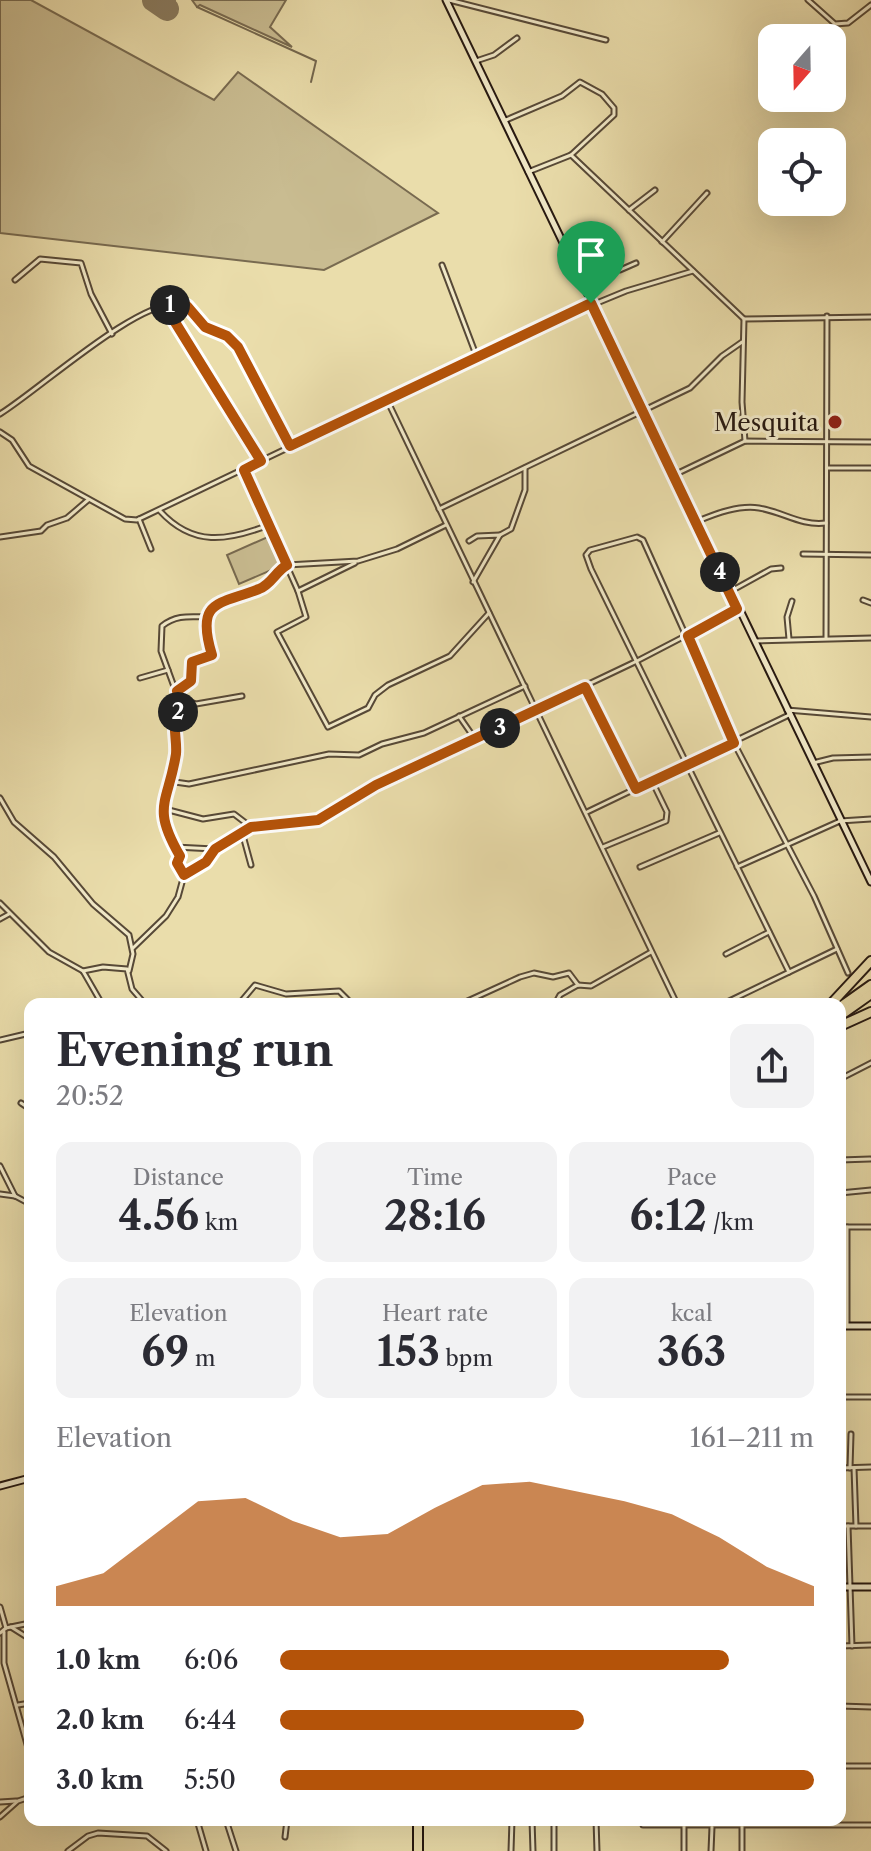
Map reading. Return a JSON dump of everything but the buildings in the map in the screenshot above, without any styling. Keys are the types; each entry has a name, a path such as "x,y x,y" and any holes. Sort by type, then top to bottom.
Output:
{"highway":[{"path":"837,998 871,961"},
{"path":"846,1003 871,985"},
{"path":"846,1012 871,994"},
{"path":"846,1023 868,1013"},
{"path":"420,1826 420,1851"}],"main road":[{"path":"448,0 737,609 871,882"},
{"path":"846,1326 871,1326"},
{"path":"0,1486 24,1480"},
{"path":"849,1587 871,1587"}],"street":[{"path":"448,0 606,40"},
{"path":"808,0 835,24 848,23 871,5"},
{"path":"476,61 494,55 517,38"},
{"path":"504,121 562,96 578,83 588,84 607,99 614,115 571,155 528,172"},
{"path":"571,155 744,319 871,317"},
{"path":"629,210 655,190"},
{"path":"662,242 707,193"},
{"path":"568,256 588,251 600,253 615,261 620,270 636,263"},
{"path":"15,280 40,259 81,263 91,294 112,334"},
{"path":"442,265 478,360"},
{"path":"0,432 12,440 29,466 125,519 139,519 591,304 693,271"},
{"path":"165,306 261,461"},
{"path":"0,414 112,334 165,306 187,306 209,329 231,339 290,446"},
{"path":"826,638 827,316"},
{"path":"744,319 745,441"},
{"path":"439,509 642,408 690,388 743,341"},
{"path":"388,401 674,998"},
{"path":"674,475 745,441 871,442"},
{"path":"469,541 477,536 500,535 511,529 525,490 525,466"},
{"path":"826,468 871,468"},
{"path":"244,470 298,591 306,617 277,632 328,727 368,708 375,695 388,685 450,656 489,613"},
{"path":"0,537 41,531 47,525 67,518 89,499"},
{"path":"696,522 726,511 758,508 804,524 826,523"},
{"path":"159,510 171,523 210,540 229,539 269,525"},
{"path":"139,519 151,549"},
{"path":"298,591 358,561 397,549 446,525"},
{"path":"473,582 500,535"},
{"path":"789,972 591,569 586,555 590,550 641,537 734,743 848,973"},
{"path":"803,554 871,555"},
{"path":"177,691 191,681 192,662 212,655 206,632 208,617 221,601 261,589 287,565 358,561"},
{"path":"729,592 771,569 781,568"},
{"path":"863,600 871,603"},
{"path":"789,639 787,617 792,601"},
{"path":"184,875 206,862 215,849 251,827 318,820 376,785 585,687 737,609"},
{"path":"133,948 138,947 166,916 178,897 184,875 175,847 163,825 161,808 175,756 175,722 180,698 159,640 162,626 187,615 208,617"},
{"path":"753,642 871,638"},
{"path":"140,678 168,670"},
{"path":"168,781 189,784 329,754 359,755 382,744 424,733 525,686"},
{"path":"585,687 636,789"},
{"path":"180,698 196,704 242,696"},
{"path":"587,812 734,743 788,712 871,717"},
{"path":"459,716 475,739"},
{"path":"813,763 833,758 871,757"},
{"path":"603,847 666,821 667,812 652,781"},
{"path":"0,798 14,822 54,857 111,922 128,934 133,948 129,971 136,998"},
{"path":"161,808 203,819 234,814 251,827"},
{"path":"737,868 840,821 871,819"},
{"path":"242,832 251,865"},
{"path":"640,867 719,833"},
{"path":"175,847 215,849"},
{"path":"0,903 49,952 83,971 99,998"},
{"path":"0,919 9,914"},
{"path":"726,954 769,932"},
{"path":"735,998 837,949"},
{"path":"558,998 578,985 591,986 651,952"},
{"path":"83,971 103,967 129,971"},
{"path":"474,998 534,973 553,977 569,973 578,985"},
{"path":"244,998 255,985 286,994 339,991 346,998"},
{"path":"868,1013 871,1024"},
{"path":"0,1040 24,1034"},
{"path":"846,1076 871,1063"},
{"path":"846,1160 870,1159"},
{"path":"0,1166 15,1196"},
{"path":"846,1192 871,1190"},
{"path":"0,1194 24,1201"},
{"path":"846,1260 847,1227 871,1227"},
{"path":"846,1397 871,1397"},
{"path":"851,1434 856,1526"},
{"path":"846,1468 871,1467"},
{"path":"852,1646 848,1526 871,1526"},
{"path":"0,1607 4,1663 24,1732"},
{"path":"3,1631 24,1624"},
{"path":"11,1627 24,1635"},
{"path":"846,1646 871,1645"},
{"path":"17,1705 24,1704"},
{"path":"846,1706 871,1707"},
{"path":"846,1766 871,1766"},
{"path":"0,1802 24,1799"},
{"path":"0,1817 18,1801"},
{"path":"846,1824 871,1825"},
{"path":"199,1826 206,1851"},
{"path":"228,1826 236,1851"},
{"path":"285,1837 286,1826"},
{"path":"511,1851 512,1826"},
{"path":"532,1826 533,1851"},
{"path":"554,1826 554,1851"},
{"path":"596,1826 597,1851"},
{"path":"684,1826 684,1851"},
{"path":"711,1851 712,1826"},
{"path":"742,1826 742,1851"},
{"path":"68,1851 88,1836 98,1833 147,1836 166,1851"}],"shaded area":[{"path":"0,0 31,0 214,100 238,72 438,213 324,270 0,233"},
{"path":"192,0 286,0 270,27 292,47 200,5 197,7"},
{"path":"270,536 283,565 239,584 227,555"}],"waterway":[{"path":"197,7 316,61 311,82"}],"taxiway":[{"path":"154,0 171,0"}],"runway":[{"path":"154,0 167,9"}],"place":[{"name":"Mesquita","path":"835,422"}],"route":[{"path":"591,303 737,609 688,636 734,743 636,789 585,687 376,785 366,794 318,820 251,827 227,840 215,849 206,862 184,875 177,863 180,856 163,825 161,808 177,742 175,722 180,698 177,691 191,681 189,667 192,662 212,655 206,625 214,606 224,599 261,589 287,565 244,470 261,461 165,306 187,306 205,327 231,339 250,368 277,427 290,446 478,360 591,303"}]}
